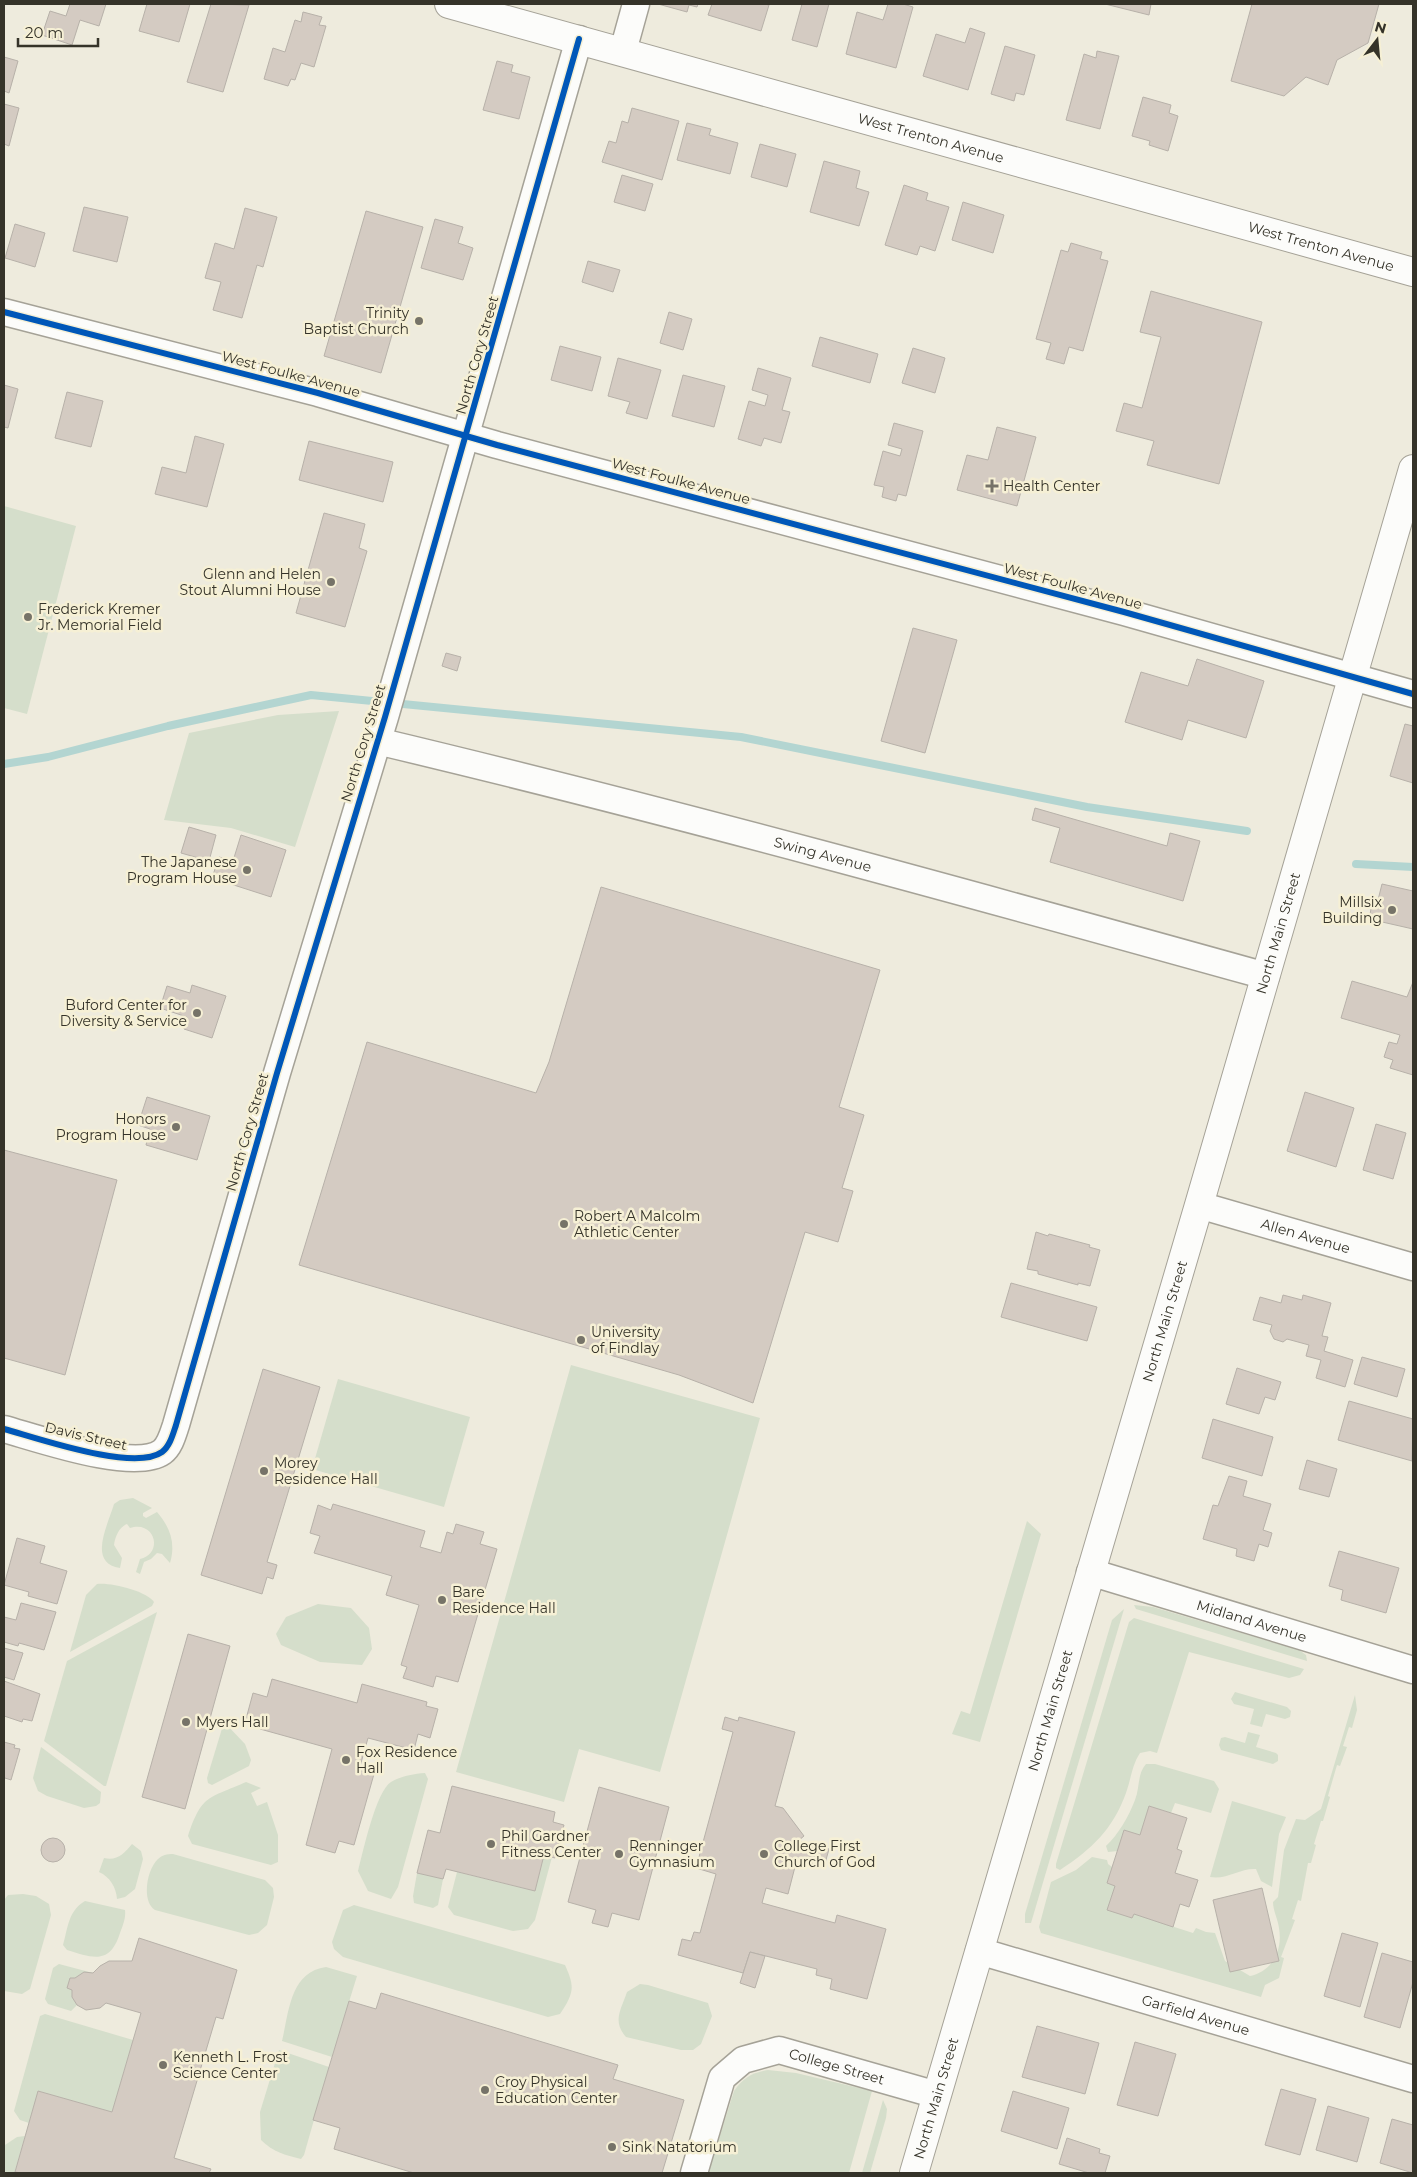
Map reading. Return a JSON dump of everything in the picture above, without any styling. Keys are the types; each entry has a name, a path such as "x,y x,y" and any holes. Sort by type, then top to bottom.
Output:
{"main road":[{"name":"West Trenton Avenue","path":"449,4 1413,272"},
{"name":"North Main Street","path":"914,2173 1413,469"}],"street":[{"path":"623,51 636,4"},
{"name":"North Cory Street","path":"163,1452 170,1442 176,1425 274,1083 381,729 579,39"},
{"name":"West Foulke Avenue","path":"4,312 318,393 466,436 1413,694"},
{"name":"Swing Avenue","path":"381,729 466,762 966,893 1266,976"},
{"name":"Allen Avenue","path":"1199,1205 1413,1267"},
{"name":"Davis Street","path":"4,1429 96,1454 137,1459 151,1458 163,1452"},
{"name":"Midland Avenue","path":"1090,1572 1413,1670"},
{"name":"Garfield Avenue","path":"979,1951 1413,2079"},
{"name":"College Street","path":"694,2173 722,2078 743,2060 779,2050 937,2096"}],"green space":[{"name":"Frederick Kremer Jr. Memorial Field","path":"4,506 76,526 27,714 4,708"},
{"path":"339,711 295,847 231,828 164,820 189,733 278,715"},
{"path":"571,1365 760,1418 660,1772 579,1749 564,1802 456,1772"},
{"path":"338,1379 470,1417 444,1507 312,1469"},
{"path":"133,1498 152,1508 143,1513 143,1516 146,1518 157,1512 168,1529 172,1542 170,1563 162,1554 157,1553 151,1559 144,1562 140,1574 136,1572 140,1559 147,1556 154,1544 150,1533 145,1529 139,1527 130,1528 127,1524 124,1525 116,1536 114,1545 122,1558 120,1568 110,1565 104,1559 102,1551 102,1542 114,1504 120,1500"},
{"path":"1027,1521 1041,1534 980,1742 952,1734 961,1711 970,1714"},
{"path":"97,1584 110,1584 128,1588 144,1594 154,1602 152,1606 70,1652 86,1595"},
{"path":"318,1604 351,1608 369,1628 372,1649 362,1665 320,1662 281,1645 276,1634 286,1617"},
{"path":"1134,1605 1153,1607 1299,1650 1306,1655 1307,1661 1136,1609"},
{"path":"1124,1609 1031,1923 1025,1923 1025,1914 1112,1620"},
{"path":"157,1612 106,1786 104,1786 44,1741 67,1661"},
{"path":"1134,1618 1304,1669 1300,1675 1289,1678 1189,1652 1157,1753 1150,1751 1140,1753 1135,1762 1121,1806 1108,1828 1092,1846 1060,1870 1056,1868 1056,1864 1129,1622"},
{"path":"1235,1692 1287,1707 1291,1711 1290,1717 1285,1719 1266,1714 1262,1727 1250,1724 1254,1709 1234,1704 1231,1699"},
{"path":"1355,1695 1357,1710 1352,1728 1349,1727 1343,1746 1347,1747 1340,1766 1337,1765 1328,1796 1330,1797 1314,1844 1316,1845 1311,1863 1308,1863 1301,1901 1298,1900 1292,1919 1295,1920 1281,1957 1284,1958 1279,1978 1265,1985 1261,1997 1041,1933 1039,1927 1051,1882 1076,1870 1092,1857 1107,1860 1108,1864 1112,1867 1107,1883 1115,1886 1108,1910 1132,1918 1134,1914 1193,1933 1196,1928 1215,1933 1225,1961 1250,1976 1264,1970 1274,1959 1279,1944 1278,1921 1273,1902 1278,1897 1284,1850 1296,1819 1305,1820 1321,1809"},
{"path":"224,1722 245,1744 251,1760 249,1766 212,1785 208,1783 207,1778"},
{"path":"1248,1732 1260,1735 1256,1747 1276,1753 1278,1761 1273,1764 1221,1750 1219,1745 1221,1738 1225,1737 1245,1743"},
{"path":"41,1747 101,1792 100,1803 96,1806 84,1808 47,1796 38,1791 33,1778"},
{"path":"1146,1764 1155,1764 1214,1781 1219,1789 1211,1813 1175,1803 1171,1813 1149,1806 1140,1835 1124,1830 1118,1851 1108,1852 1106,1846 1119,1831 1133,1806 1141,1772"},
{"path":"425,1773 428,1779 398,1887 391,1899 368,1891 358,1871 380,1797 391,1782 407,1776"},
{"path":"246,1782 261,1788 251,1793 257,1806 267,1802 278,1835 278,1862 271,1865 192,1844 188,1836 202,1805 215,1795"},
{"path":"1232,1801 1286,1817 1279,1834 1272,1887 1261,1881 1256,1869 1244,1870 1222,1877 1210,1877"},
{"path":"132,1844 141,1851 143,1859 135,1889 125,1897 117,1899 112,1883 99,1872 104,1858 109,1859 120,1856"},
{"path":"173,1854 265,1880 273,1888 274,1897 267,1925 258,1933 249,1935 155,1910 148,1900 147,1893 151,1870 158,1859 165,1855"},
{"path":"544,1855 552,1857 535,1920 528,1929 513,1931 454,1915 448,1907 457,1872 535,1891"},
{"path":"417,1873 443,1879 438,1905 433,1908 414,1903 413,1896"},
{"path":"23,1894 36,1896 49,1904 51,1915 30,1989 22,1994 4,1991 4,1900 8,1895"},
{"path":"85,1901 125,1910 124,1922 116,1943 106,1955 93,1957 67,1950 63,1945 72,1915 79,1905"},
{"path":"354,1905 565,1965 572,1985 568,2001 560,2014 548,2017 343,1957 334,1949 332,1942 343,1910"},
{"path":"59,1964 93,1973 70,1978 67,1987 72,1990 72,1997 77,2005 71,2011 48,2004 45,1999 53,1968"},
{"path":"326,1967 357,1976 332,2057 282,2041 293,1995 298,1985 314,1970"},
{"path":"640,1984 708,2003 712,2016 701,2044 693,2050 681,2050 626,2037 619,2026 620,2010 627,1992"},
{"path":"45,2014 133,2040 112,2112 38,2091 29,2123 20,2120 14,2111 40,2016"},
{"path":"279,2050 329,2067 304,2155 301,2159 275,2150 261,2140 260,2112"},
{"path":"768,2070 796,2073 872,2091 849,2173 708,2173 734,2091 749,2076"},
{"path":"883,2100 887,2109 886,2118 870,2173 862,2173"},
{"path":"25,2136 15,2171 21,2173 4,2173 5,2145 17,2137"}],"building":[{"path":"70,4 106,4 99,26 80,20 72,45 42,35 50,11 66,16"},
{"path":"147,4 190,4 179,42 139,31"},
{"path":"211,4 249,5 223,92 187,82"},
{"path":"658,4 698,4 697,7 689,5 687,12"},
{"path":"712,4 769,5 761,31 708,15"},
{"path":"802,4 829,4 817,47 792,40"},
{"path":"888,4 903,4 913,7 896,68 846,54 857,12 883,20"},
{"path":"1105,4 1151,4 1149,15"},
{"path":"1252,4 1379,4 1368,43 1337,60 1328,85 1306,77 1284,96 1231,81"},
{"path":"303,12 322,17 319,25 326,26 314,67 301,63 295,80 291,79 288,86 264,79 273,48 285,52 295,20 301,22"},
{"path":"970,28 985,33 968,90 923,76 936,34 965,43"},
{"path":"1005,46 1035,55 1024,95 1016,93 1014,101 991,94"},
{"path":"1097,51 1119,56 1100,129 1066,120 1084,54 1096,58"},
{"path":"4,57 18,61 9,93 4,91"},
{"path":"497,61 513,65 511,72 530,77 519,119 483,110"},
{"path":"1143,97 1171,105 1169,113 1178,116 1168,151 1149,145 1150,141 1132,136"},
{"path":"4,104 19,108 9,146 4,144"},
{"path":"632,108 679,121 662,180 602,162 609,141 616,143 622,121 628,123"},
{"path":"687,123 711,129 709,135 738,143 730,174 677,160"},
{"path":"760,144 796,154 787,187 751,177"},
{"path":"824,161 860,171 856,188 869,192 859,226 810,212"},
{"path":"622,175 653,184 645,211 614,202"},
{"path":"904,185 928,193 926,200 949,207 935,251 920,246 917,255 885,245"},
{"path":"963,202 1004,215 993,253 952,240"},
{"path":"84,207 128,217 117,262 73,251"},
{"path":"245,208 277,217 263,267 257,265 242,318 213,310 221,282 205,278 215,243 234,249"},
{"path":"366,211 423,227 381,373 324,356"},
{"path":"435,219 463,227 458,243 473,248 463,280 421,268"},
{"path":"15,224 45,233 35,267 5,258"},
{"path":"1071,243 1102,252 1100,259 1108,261 1083,351 1069,347 1064,364 1046,359 1051,343 1036,339 1061,250 1068,252"},
{"path":"588,261 620,270 613,292 582,282"},
{"path":"1151,291 1262,322 1219,484 1147,465 1154,441 1116,431 1124,403 1142,408 1161,337 1140,332"},
{"path":"669,312 692,319 683,350 660,343"},
{"path":"820,337 878,354 870,383 812,366"},
{"path":"560,346 601,357 592,391 551,380"},
{"path":"913,348 945,358 935,393 902,383"},
{"path":"618,358 661,370 647,419 626,413 630,402 608,396"},
{"path":"758,368 791,378 782,410 790,412 781,443 764,438 761,446 738,439 749,401 765,406 768,395 752,390"},
{"path":"683,375 725,386 714,427 672,416"},
{"path":"4,385 18,389 8,428 4,427"},
{"path":"67,392 103,401 91,447 55,438"},
{"path":"894,423 923,431 906,496 898,494 896,501 882,497 884,487 874,485 883,451 900,456 902,449 888,445"},
{"path":"997,427 1036,437 1017,506 957,490 967,455 988,460"},
{"path":"195,436 224,444 207,507 155,494 162,467 186,473"},
{"path":"309,441 393,462 383,502 299,480"},
{"name":"Glenn and Helen Stout Alumni House","path":"324,513 365,524 359,548 367,551 345,627 296,613"},
{"path":"913,628 957,640 925,753 881,741"},
{"path":"446,653 461,657 457,671 442,666"},
{"path":"1197,659 1264,681 1246,738 1188,720 1182,740 1125,722 1141,672 1188,686"},
{"path":"1405,724 1413,726 1413,783 1390,776"},
{"path":"1035,808 1167,846 1170,833 1200,841 1183,901 1050,862 1060,828 1032,820"},
{"path":"189,827 216,835 209,861 181,853"},
{"name":"The Japanese Program House","path":"241,835 286,850 271,897 212,878 219,857 233,861"},
{"name":"Millsix Building","path":"1382,884 1413,891 1413,929 1369,919 1373,899 1378,900"},
{"path":"601,887 880,970 839,1107 864,1115 842,1188 853,1191 838,1242 805,1232 753,1403 679,1375 299,1265 367,1042 536,1093 549,1062"},
{"path":"1352,981 1407,997 1413,982 1413,1075 1390,1068 1393,1060 1384,1057 1389,1042 1397,1044 1400,1035 1341,1018"},
{"name":"Buford Center for Diversity & Service","path":"192,985 226,996 212,1038 184,1029 187,1017 160,1008 167,986 190,993"},
{"path":"1305,1092 1354,1108 1336,1167 1287,1151"},
{"name":"Honors Program House","path":"147,1097 210,1116 197,1160 146,1145 150,1129 138,1125"},
{"path":"1376,1124 1406,1133 1393,1179 1363,1170"},
{"path":"4,1150 117,1180 65,1375 4,1358"},
{"path":"1036,1232 1090,1245 1089,1247 1100,1250 1090,1286 1078,1283 1078,1285 1027,1269"},
{"path":"1011,1283 1097,1307 1087,1341 1001,1317"},
{"path":"1283,1295 1302,1300 1303,1295 1331,1303 1322,1336 1328,1337 1324,1351 1353,1360 1345,1387 1316,1378 1321,1360 1306,1356 1309,1345 1287,1339 1283,1342 1274,1339 1270,1331 1272,1325 1253,1320 1260,1297 1281,1303"},
{"path":"1362,1357 1405,1369 1397,1397 1354,1384"},
{"path":"1237,1368 1281,1382 1275,1400 1265,1397 1259,1414 1226,1404"},
{"name":"Morey Residence Hall","path":"263,1369 320,1387 267,1562 277,1565 273,1579 267,1577 262,1594 201,1575"},
{"path":"1349,1401 1413,1419 1412,1461 1338,1440"},
{"path":"1213,1419 1273,1437 1262,1476 1202,1458"},
{"path":"1307,1460 1337,1469 1329,1497 1299,1489"},
{"path":"1229,1476 1247,1481 1243,1496 1271,1504 1263,1530 1272,1533 1268,1547 1259,1544 1254,1561 1236,1556 1237,1549 1203,1539 1213,1505 1218,1506"},
{"name":"Bare Residence Hall","path":"333,1504 425,1531 420,1547 441,1553 447,1532 453,1534 456,1524 484,1532 480,1544 497,1549 458,1682 436,1676 433,1687 403,1678 407,1667 401,1665 419,1605 386,1595 392,1576 314,1553 320,1536 310,1533 318,1505 331,1510"},
{"path":"17,1538 45,1546 40,1563 67,1571 57,1604 28,1596 29,1592 4,1585"},
{"path":"1339,1551 1399,1568 1386,1613 1341,1600 1343,1590 1329,1586"},
{"path":"21,1603 56,1612 44,1650 19,1643 18,1646 4,1642 4,1617 16,1620"},
{"name":"Myers Hall","path":"188,1634 230,1646 185,1809 142,1797"},
{"path":"4,1648 23,1653 14,1680 4,1677"},
{"name":"Fox Residence Hall","path":"272,1679 357,1703 362,1684 427,1702 426,1706 438,1709 430,1738 418,1734 414,1750 368,1738 359,1770 374,1774 354,1845 339,1841 335,1853 306,1845 332,1749 260,1729 262,1724 246,1719 253,1693 267,1697"},
{"path":"4,1681 40,1694 32,1721 23,1719 22,1722 4,1716"},
{"name":"College First Church of God","path":"725,1717 738,1721 739,1717 795,1732 775,1806 783,1808 804,1836 798,1841 829,1849 824,1867 797,1859 788,1894 766,1888 762,1903 835,1923 837,1915 886,1929 867,1999 830,1989 832,1979 816,1975 817,1969 750,1952 743,1973 678,1955 682,1939 691,1941 694,1932 700,1933 716,1874 696,1868 733,1732 722,1729"},
{"path":"4,1742 15,1745 14,1748 20,1749 11,1780 5,1778 4,1780"},
{"name":"Phil Gardner Fitness Center","path":"452,1786 555,1812 553,1822 564,1825 555,1858 544,1855 535,1891 446,1869 443,1879 417,1873 428,1830 440,1833"},
{"name":"Renninger Gymnasium","path":"599,1787 669,1807 639,1920 612,1913 608,1927 592,1923 596,1910 568,1902"},
{"path":"1149,1806 1187,1818 1177,1849 1182,1851 1175,1873 1198,1880 1189,1907 1180,1904 1173,1927 1134,1914 1132,1918 1107,1910 1115,1886 1107,1883 1124,1830 1140,1835"},
{"path":"53,1838 58,1839 64,1845 64,1855 58,1861 53,1862 48,1861 42,1855 41,1850 42,1845 48,1839"},
{"path":"1262,1888 1279,1961 1230,1972 1213,1900"},
{"path":"1342,1933 1378,1943 1360,2007 1324,1996"},
{"name":"Kenneth L. Frost Science Center","path":"139,1938 237,1970 223,2019 216,2017 174,2158 211,2169 209,2173 15,2172 38,2091 112,2112 141,2013 106,2003 100,2008 86,2010 77,2005 72,1997 72,1990 67,1988 70,1978 75,1978 84,1972 93,1973 109,1961 132,1961"},
{"path":"750,1952 765,1956 755,1988 740,1983"},
{"path":"1382,1953 1413,1962 1413,1982 1400,2028 1364,2017"},
{"name":"Croy Physical Education Center","path":"381,1993 618,2065 613,2079 684,2100 662,2173 414,2173 334,2149 340,2128 313,2120 349,2001 376,2009"},
{"path":"1037,2026 1099,2043 1085,2094 1022,2077"},
{"path":"1135,2042 1176,2054 1158,2116 1117,2105"},
{"path":"1281,2089 1316,2099 1300,2155 1265,2145"},
{"path":"1013,2091 1069,2108 1057,2149 1001,2131"},
{"path":"1328,2106 1369,2118 1357,2162 1316,2150"},
{"path":"1392,2119 1413,2125 1413,2173 1380,2163"},
{"path":"1067,2138 1100,2149 1099,2153 1110,2156 1105,2173 1089,2173 1059,2164"}],"waterway":[{"path":"4,764 48,757 168,726 311,695 741,737 1087,807 1247,831"},
{"path":"1356,864 1413,867"}],"cycle path":[{"path":"4,1429 61,1446 108,1456 130,1458 149,1457 162,1452 171,1440 277,1073 385,717 579,39"},
{"path":"4,312 318,393 497,445 1124,612 1413,694"}],"place":[{"name":"Trinity Baptist Church","path":"419,321"},
{"name":"Health Center","path":"992,486"},
{"name":"Glenn and Helen Stout Alumni House","path":"331,582"},
{"name":"Frederick Kremer Jr. Memorial Field","path":"28,617"},
{"name":"The Japanese Program House","path":"247,870"},
{"name":"Millsix Building","path":"1392,910"},
{"name":"Buford Center for Diversity & Service","path":"197,1013"},
{"name":"Honors Program House","path":"176,1127"},
{"name":"Robert A Malcolm Athletic Center","path":"564,1224"},
{"name":"University of Findlay","path":"581,1340"},
{"name":"Morey Residence Hall","path":"264,1471"},
{"name":"Bare Residence Hall","path":"442,1600"},
{"name":"Myers Hall","path":"186,1722"},
{"name":"Fox Residence Hall","path":"346,1760"},
{"name":"Phil Gardner Fitness Center","path":"491,1844"},
{"name":"Renninger Gymnasium","path":"619,1854"},
{"name":"College First Church of God","path":"764,1854"},
{"name":"Kenneth L. Frost Science Center","path":"163,2065"},
{"name":"Croy Physical Education Center","path":"485,2090"},
{"name":"Sink Natatorium","path":"612,2147"}]}
